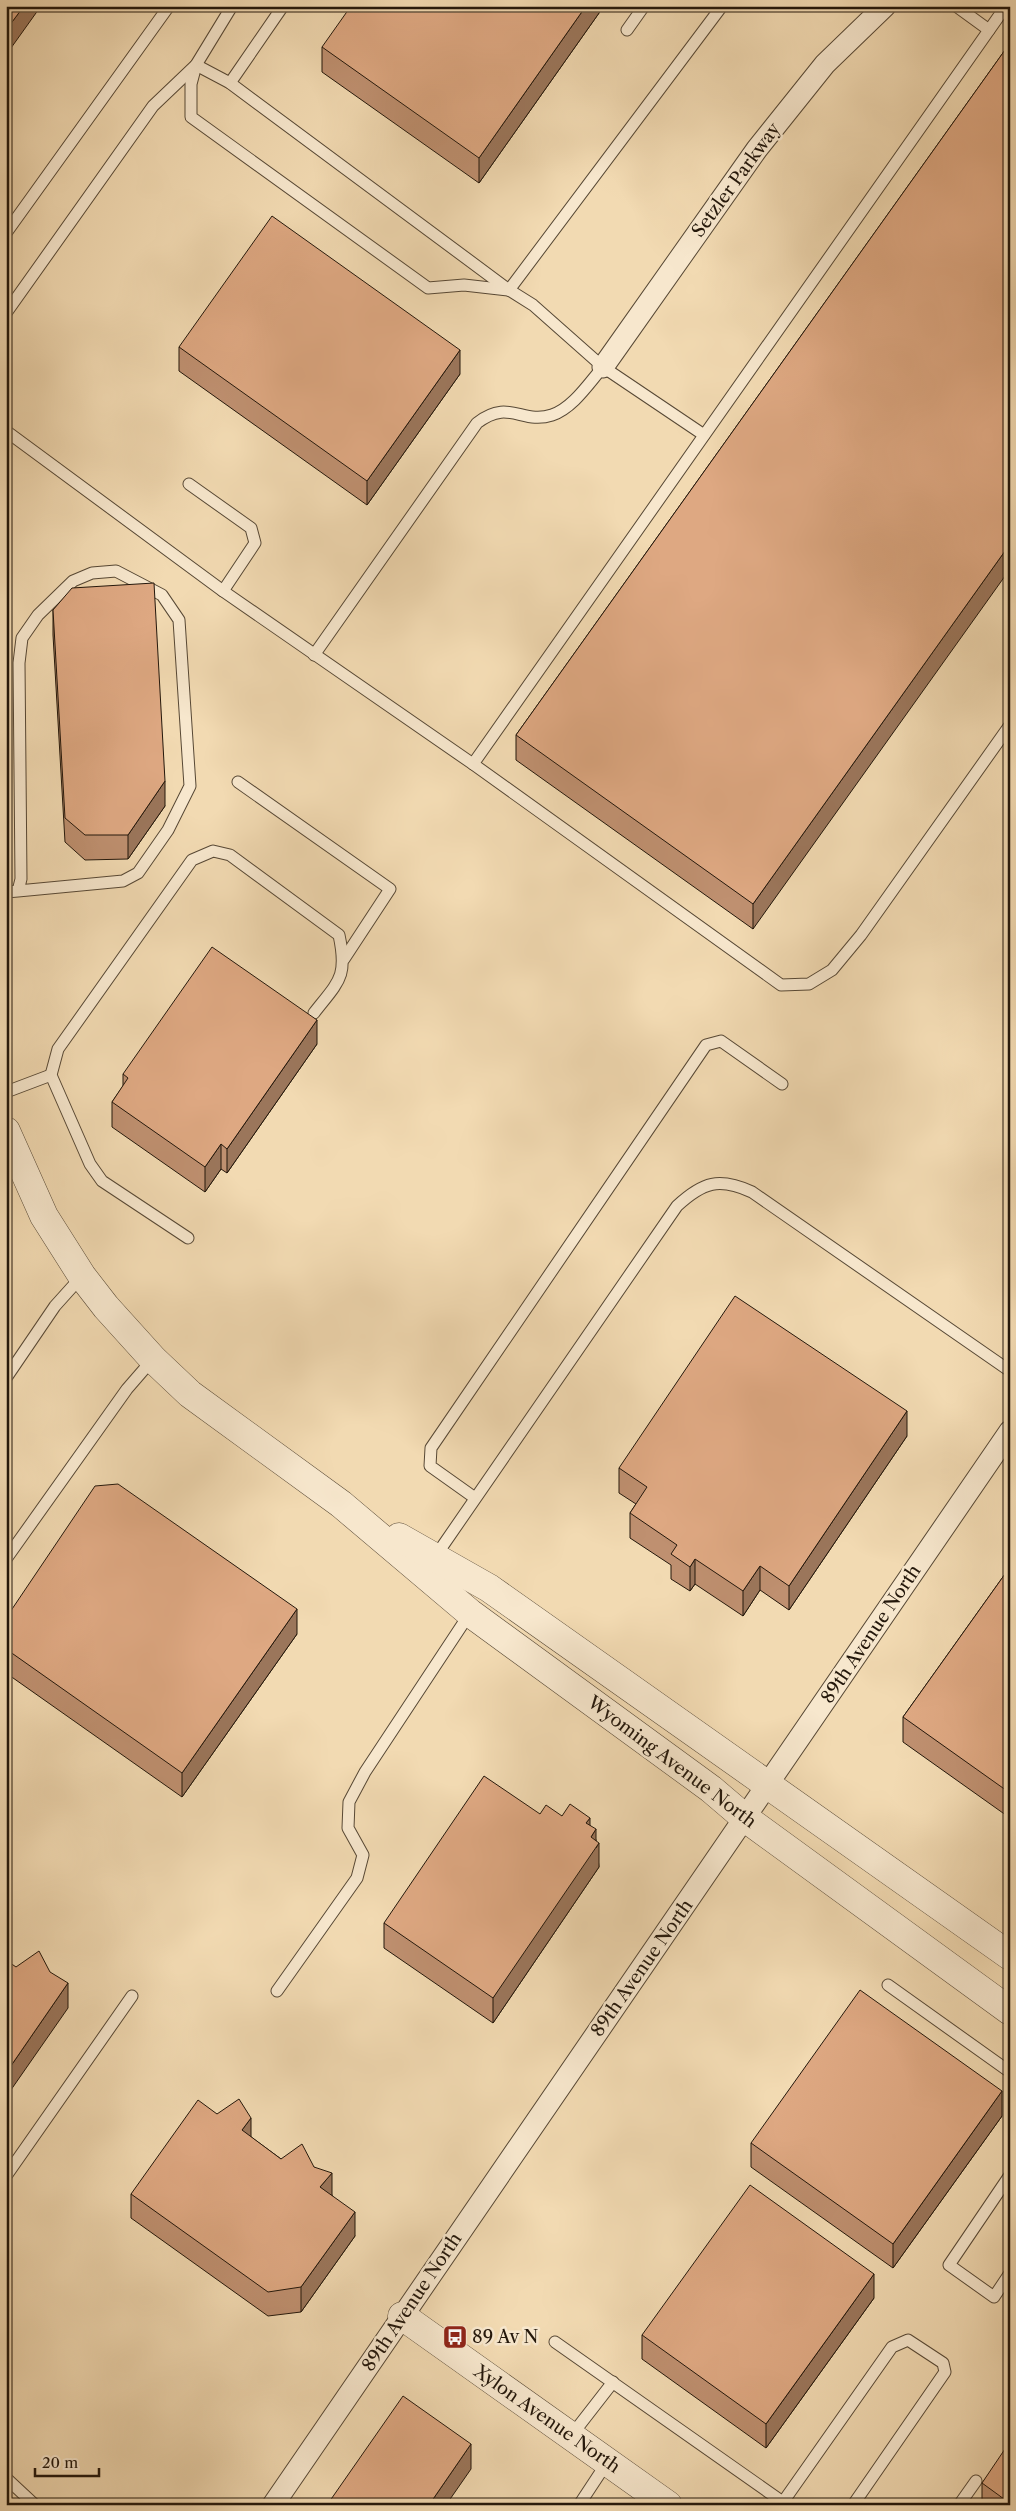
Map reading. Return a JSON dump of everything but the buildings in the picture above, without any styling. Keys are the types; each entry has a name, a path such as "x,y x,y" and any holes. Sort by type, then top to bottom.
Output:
{"street":[{"name":"Setzler Parkway","path":"603,367 757,149 826,64 885,6"},
{"name":"Wyoming Avenue North","path":"6,1131 44,1216 82,1276 106,1307 153,1360 190,1394 341,1504 470,1613 711,1789 745,1818 1010,2011"},
{"name":"89th Avenue North","path":"273,2505 1010,1431"},
{"name":"Wyoming Avenue North","path":"341,1504 489,1588 1010,1956"},
{"name":"Xylon Avenue North","path":"402,2316 668,2505"}],"lane":[{"path":"6,233 169,6"},
{"path":"6,313 153,106 196,65 232,6"},
{"path":"230,83 283,6"},
{"path":"627,30 644,6"},
{"path":"510,290 722,6"},
{"path":"956,6 989,30"},
{"path":"473,764 1006,6"},
{"path":"196,65 230,83 533,305 603,367 704,435"},
{"path":"196,65 191,84 191,117 329,218 428,288 464,285 510,290"},
{"path":"314,655 478,423 487,415 502,411 540,417 553,415 569,404 603,367"},
{"path":"6,431 223,591 473,764 781,986 809,984 832,970 861,935 1010,725"},
{"path":"189,484 251,528 255,543 223,591"},
{"path":"116,571 162,595 179,620 190,786 168,830 138,873 123,881 12,892 21,879 19,663 22,638 38,615 73,582 92,573 116,571"},
{"path":"238,782 390,889 344,959 339,981 314,1013"},
{"path":"188,1238 102,1181 90,1164 51,1075 58,1049 192,860 206,854 213,852 230,855 339,935 344,959"},
{"path":"475,1498 430,1466 431,1448 706,1045 721,1041 782,1084"},
{"path":"6,1092 51,1075"},
{"path":"435,1557 677,1206 693,1191 713,1183 733,1183 752,1192 1010,1371"},
{"path":"6,1378 55,1306 82,1276"},
{"path":"6,1559 127,1389 153,1360"},
{"path":"277,1992 357,1878 363,1854 348,1828 349,1802 365,1772 470,1613"},
{"path":"888,1986 1010,2072"},
{"path":"6,2176 132,1996"},
{"path":"1010,2175 949,2265 994,2297 1010,2273"},
{"path":"555,2342 785,2504 892,2347 908,2340 943,2363 945,2372 853,2505"},
{"path":"571,2436 613,2382"},
{"path":"579,2505 608,2461"},
{"path":"6,2478 35,2505"},
{"path":"960,2505 976,2481"}],"place":[{"name":"89 Av N","path":"455,2337"}]}
